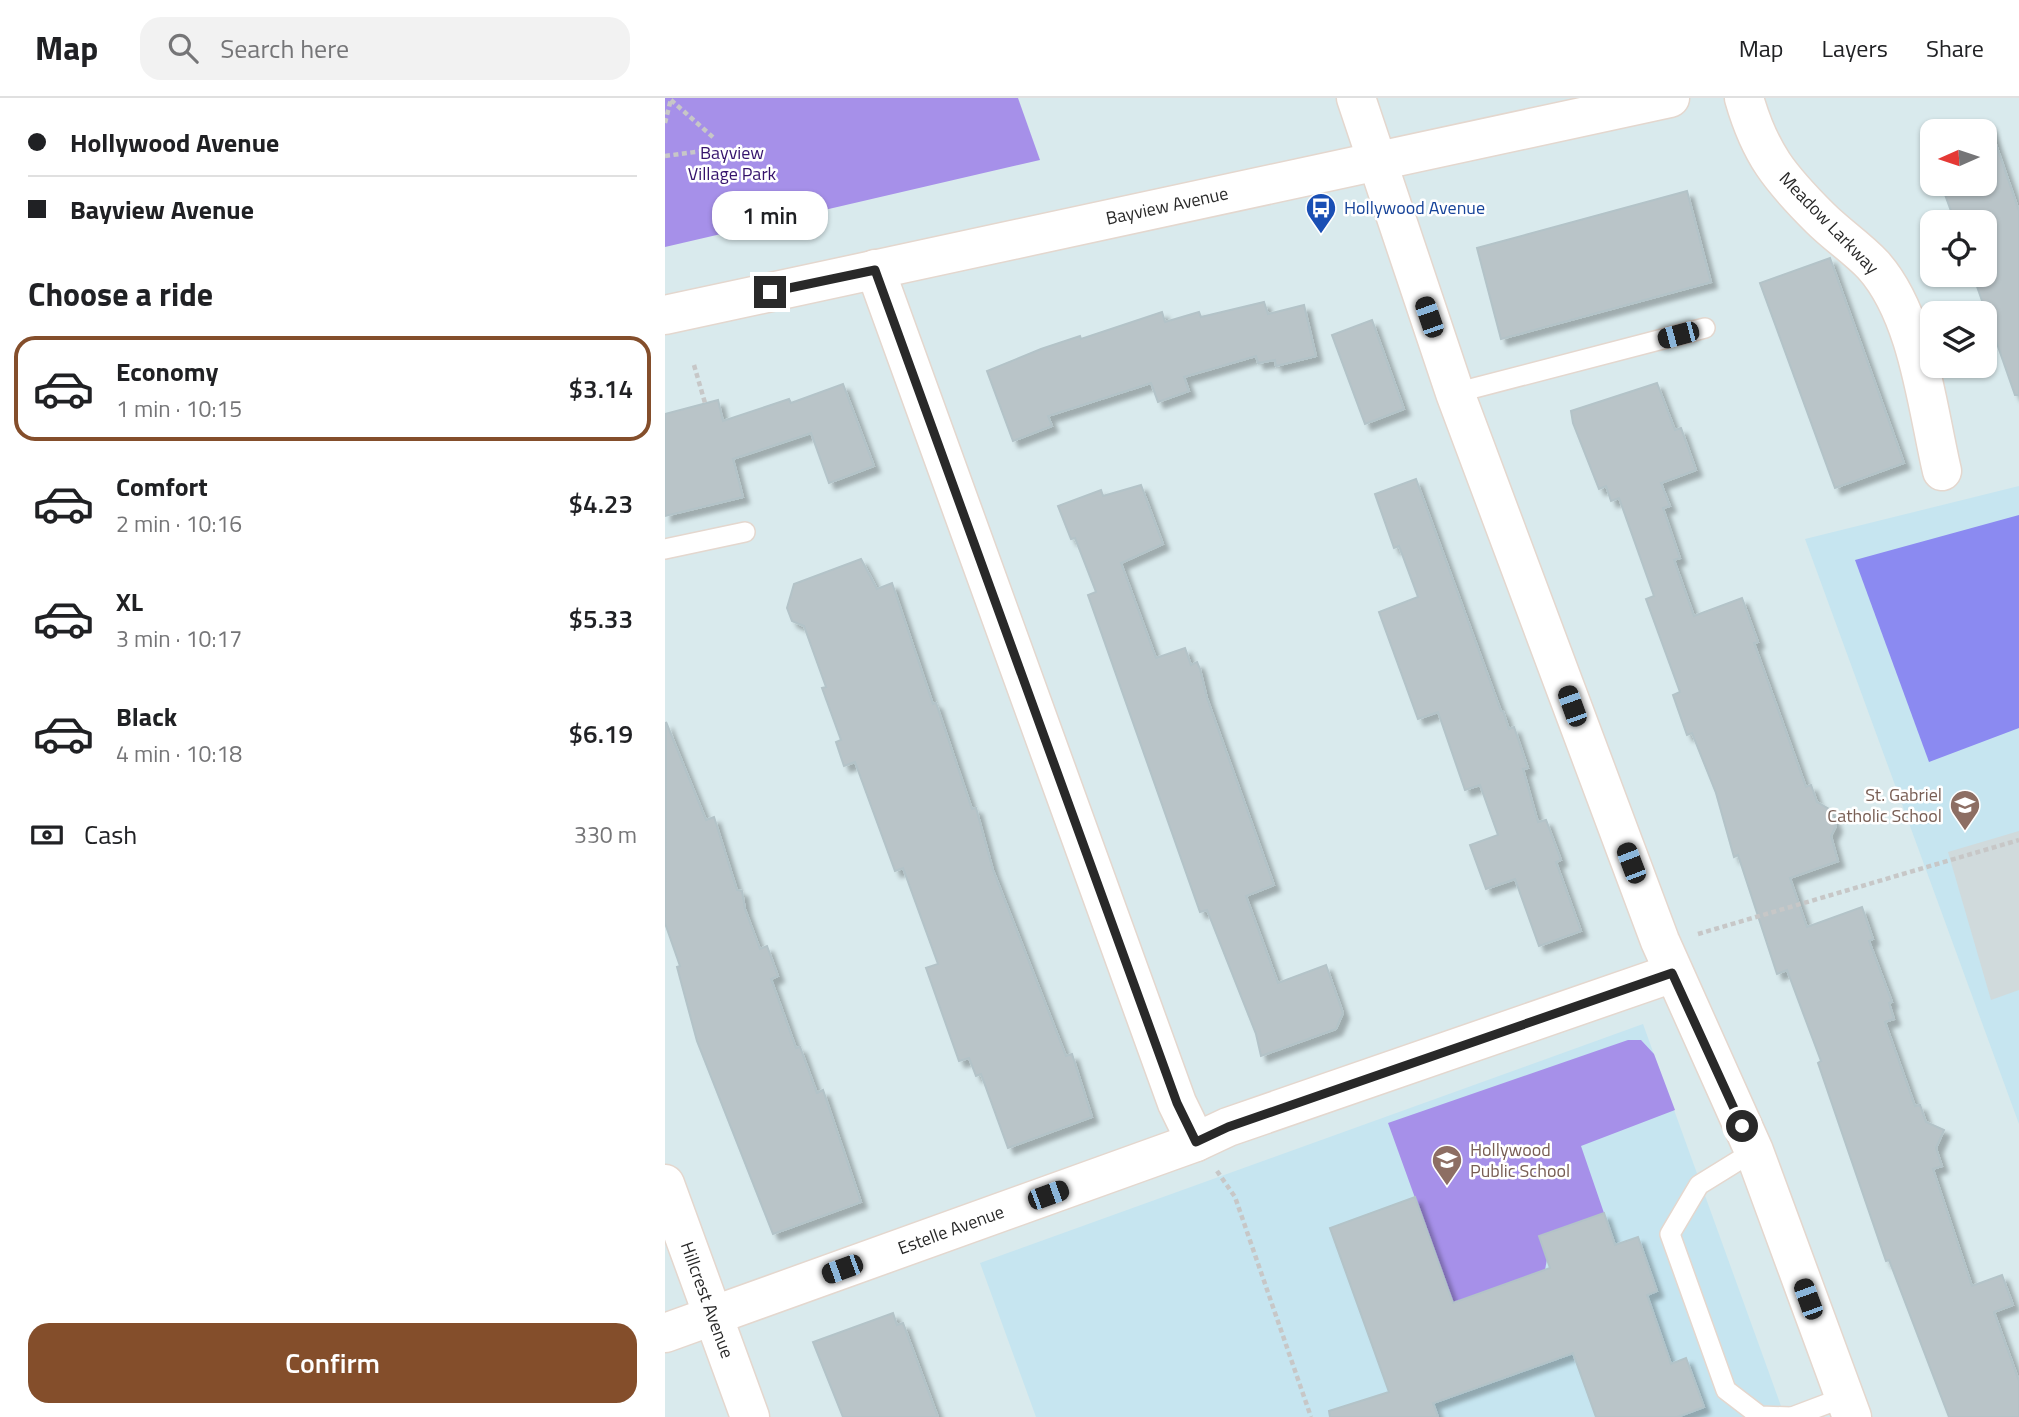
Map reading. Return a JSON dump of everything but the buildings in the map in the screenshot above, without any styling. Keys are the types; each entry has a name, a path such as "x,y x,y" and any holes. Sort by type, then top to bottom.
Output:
{"street":[{"path":"1356,98 1455,393 1672,973 1754,1151 1848,1407"},
{"name":"Bayview Avenue","path":"665,315 1670,98"},
{"name":"Meadow Larkway","path":"1744,98 1755,136 1767,158 1820,218 1874,266 1909,325 1942,471"},
{"path":"875,270 1177,1103 1196,1142"},
{"name":"Estelle Avenue","path":"665,1333 1196,1142 1228,1127 1672,973"},
{"name":"Hillcrest Avenue","path":"665,1184 750,1417"}],"lane":[{"path":"1455,393 1705,328"},
{"path":"665,549 745,532"},
{"path":"1754,1151 1699,1185 1670,1234 1726,1390 1760,1416 1792,1417 1848,1407"}],"path":[{"path":"665,123 671,99 715,139"},
{"path":"665,156 710,150"},
{"path":"694,365 705,403"},
{"path":"1692,934 1701,934 2019,840"},
{"path":"1196,1142 1235,1197 1311,1417"}],"shaded area":[{"name":"St. Gabriel Catholic School","path":"2019,486 2019,1124 1805,539"},
{"path":"2019,515 2019,728 1929,762 1855,560"},
{"path":"2019,831 2019,990 1991,1000 1948,852"},
{"name":"Hollywood Public School","path":"1643,1024 1785,1417 1036,1417 980,1263"}],"green space":[{"name":"Bayview Village Park","path":"665,98 1018,98 1040,160 665,247"},
{"path":"1628,1040 1641,1040 1654,1054 1675,1110 1581,1146 1604,1213 1540,1236 1547,1259 1545,1270 1453,1303 1388,1123"}],"place":[{"name":"Hollywood Avenue","path":"1321,235"},
{"name":"St. Gabriel Catholic School","path":"1965,832"},
{"name":"Hollywood Public School","path":"1447,1187"}],"route":[{"path":"770,292 875,270 1177,1103 1196,1142 1228,1127 1672,973 1742,1126"}]}
